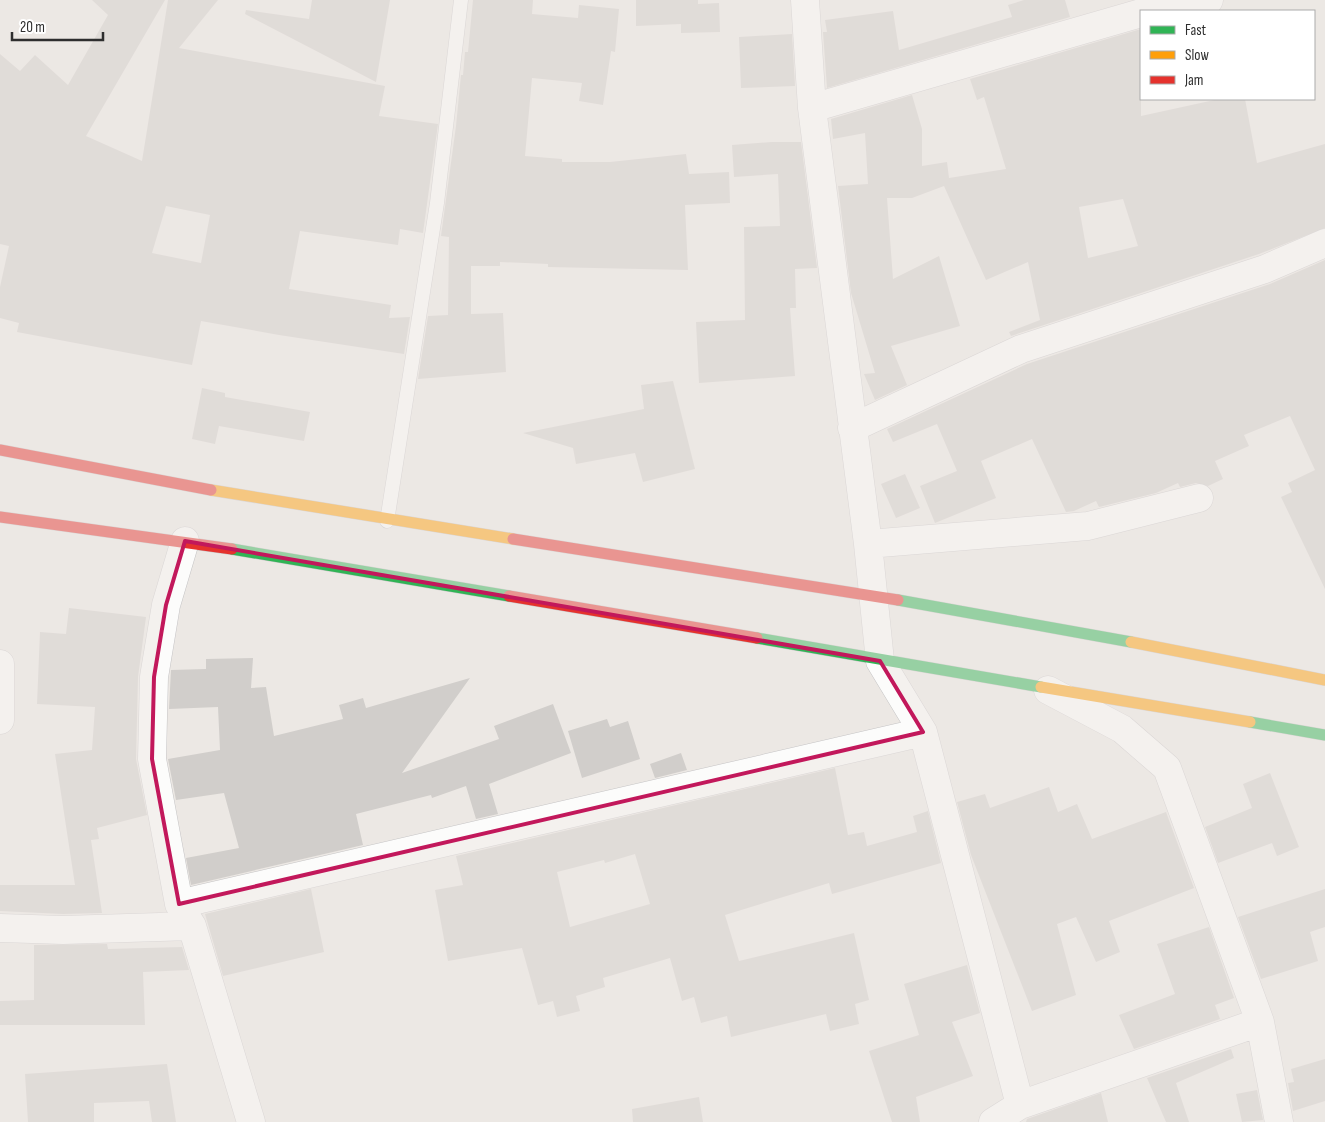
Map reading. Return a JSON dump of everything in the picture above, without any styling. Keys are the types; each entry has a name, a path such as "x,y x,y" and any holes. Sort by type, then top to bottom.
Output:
{"main road":[{"path":"0,450 110,473 387,521 873,596 1322,677"},
{"path":"0,517 185,541 880,661 1040,686 1325,735"}],"street":[{"path":"804,0 812,108 868,544 880,661 923,732 1020,1104"},
{"path":"1154,10 1208,0"},
{"path":"812,108 1140,13"},
{"path":"852,428 1021,349 1265,269 1325,243"},
{"path":"868,544 1088,526 1199,498"},
{"path":"185,541 166,605 154,677 152,759 186,915 251,1122"},
{"path":"0,664 0,720"},
{"path":"1040,686 1122,729 1167,768 1260,1022 1280,1122"},
{"path":"0,928 63,930 186,915 923,732"},
{"path":"994,1122 1020,1104 1260,1022"}],"lane":[{"path":"387,521 437,203 461,0"}],"highlighted area":[{"path":"185,541 880,661 923,732 179,904 152,759 154,677 166,605"}],"building":[{"path":"92,0 165,0 86,136 142,161 168,0 218,0 179,48 385,86 379,116 438,124 423,233 400,229 398,245 300,231 289,289 391,305 389,318 410,317 404,354 201,321 192,365 17,332 19,323 0,318 0,287 9,246 0,244 0,54 20,71 35,55 68,85 108,15","holes":["166,206 210,215 201,263 152,253"]},
{"path":"312,0 390,0 376,82 245,14 246,10 309,19"},
{"path":"473,0 533,0 532,14 578,18 579,5 619,9 615,52 611,51 603,105 579,101 582,83 532,78 525,156 562,159 562,162 610,162 686,154 689,174 729,172 730,203 685,205 688,270 548,267 548,264 500,262 500,266 471,266 471,314 503,313 506,372 418,379 428,316 448,315 449,237 441,236 461,75 463,75 465,52 468,52"},
{"path":"636,0 698,0 698,4 719,3 720,32 681,33 681,24 636,26"},
{"path":"1024,0 1065,0 1070,17 827,88 823,32 827,32 825,20 893,11 899,50 1012,17 1008,5"},
{"path":"1140,29 1141,116 1214,100 1245,100 1257,163 1325,144 1325,228 1259,254 1011,336 1009,332 1040,320 1028,262 986,280 944,186 912,198 887,198 893,279 939,256 960,326 891,346 907,385 875,400 864,374 875,373 851,293 838,186 868,184 865,133 833,139 831,119 912,95 922,129 922,166 947,162 949,178 1006,169 984,97 977,100 970,79","holes":["1123,199 1138,246 1088,258 1079,207"]},
{"path":"792,34 795,86 741,88 739,37"},
{"path":"801,142 817,268 795,269 796,308 790,308 795,376 699,383 696,322 745,320 744,227 780,226 778,174 734,177 732,145"},
{"path":"1325,260 1325,589 1281,497 1292,492 1288,483 1315,470 1290,416 1244,435 1249,446 1215,461 1223,479 1208,486 1196,483 1180,487 1178,483 1156,493 1099,507 1096,501 1074,511 1066,512 1032,439 981,461 996,498 935,523 920,486 957,471 937,424 893,442 887,429 1027,364 1270,284"},
{"path":"673,381 695,469 643,482 635,453 576,464 573,448 523,433 644,409 641,385"},
{"path":"202,388 225,393 225,397 310,412 304,441 219,426 215,444 192,439"},
{"path":"905,474 920,508 896,518 881,484"},
{"path":"69,608 146,617 138,677 136,759 147,815 97,828 99,839 91,840 102,913 63,914 0,911 0,885 75,885 55,754 92,750 95,707 37,704 40,632 66,634"},
{"path":"253,658 251,688 266,687 274,736 343,719 339,705 363,698 366,708 470,678 402,773 499,739 494,726 553,704 571,753 489,784 498,814 476,819 466,786 432,798 431,795 356,814 363,845 191,885 186,858 239,848 224,793 176,800 168,759 220,750 218,707 169,709 171,670 206,669 206,659"},
{"path":"607,719 610,727 628,721 640,759 582,778 568,731"},
{"path":"681,753 687,770 655,778 650,764"},
{"path":"835,768 848,835 864,832 867,846 917,832 913,816 928,811 941,863 832,894 829,883 725,915 739,961 854,933 869,1000 855,1004 859,1024 830,1031 826,1014 731,1037 727,1016 701,1023 694,997 682,1001 670,958 603,978 605,987 576,996 580,1011 557,1017 553,1001 538,1005 522,948 448,961 435,890 463,885 456,856","holes":["635,854 650,904 570,927 557,872 604,860 605,863"]},
{"path":"1270,773 1299,847 1277,856 1272,843 1218,863 1205,827 1252,808 1243,784"},
{"path":"1049,787 1058,812 1077,804 1092,839 1166,812 1194,888 1109,921 1120,952 1096,962 1076,917 1057,924 1076,995 1032,1011 971,855 957,802 985,794 990,808"},
{"path":"311,889 324,952 223,976 205,914"},
{"path":"1325,889 1325,927 1310,932 1318,961 1261,979 1238,917"},
{"path":"1209,927 1234,998 1215,1005 1220,1019 1134,1049 1119,1015 1175,994 1157,944"},
{"path":"107,944 108,949 182,947 189,970 143,972 145,1025 0,1025 0,1001 34,1000 34,945"},
{"path":"967,965 980,1013 952,1022 973,1076 916,1097 920,1122 892,1122 869,1051 919,1035 904,984"},
{"path":"1231,1049 1234,1058 1176,1083 1189,1122 1166,1122 1147,1078"},
{"path":"1325,1059 1325,1101 1293,1111 1288,1083 1294,1082 1291,1069"},
{"path":"167,1064 176,1122 152,1122 149,1101 94,1103 94,1122 28,1122 25,1074"},
{"path":"1257,1090 1263,1120 1242,1122 1236,1094"},
{"path":"1101,1093 1108,1122 1026,1122 1027,1119"},
{"path":"699,1097 703,1122 633,1122 632,1109"}],"traffic: fast":[{"path":"232,549 509,596"},
{"path":"898,600 1131,642"},
{"path":"757,638 1041,687"},
{"path":"1250,722 1325,735"}],"traffic: slow":[{"path":"211,490 513,539"},
{"path":"1131,642 1325,680"},
{"path":"1041,687 1250,722"}],"traffic: jam":[{"path":"0,450 211,490"},
{"path":"0,517 232,549"},
{"path":"513,539 898,600"},
{"path":"509,596 757,638"}]}
